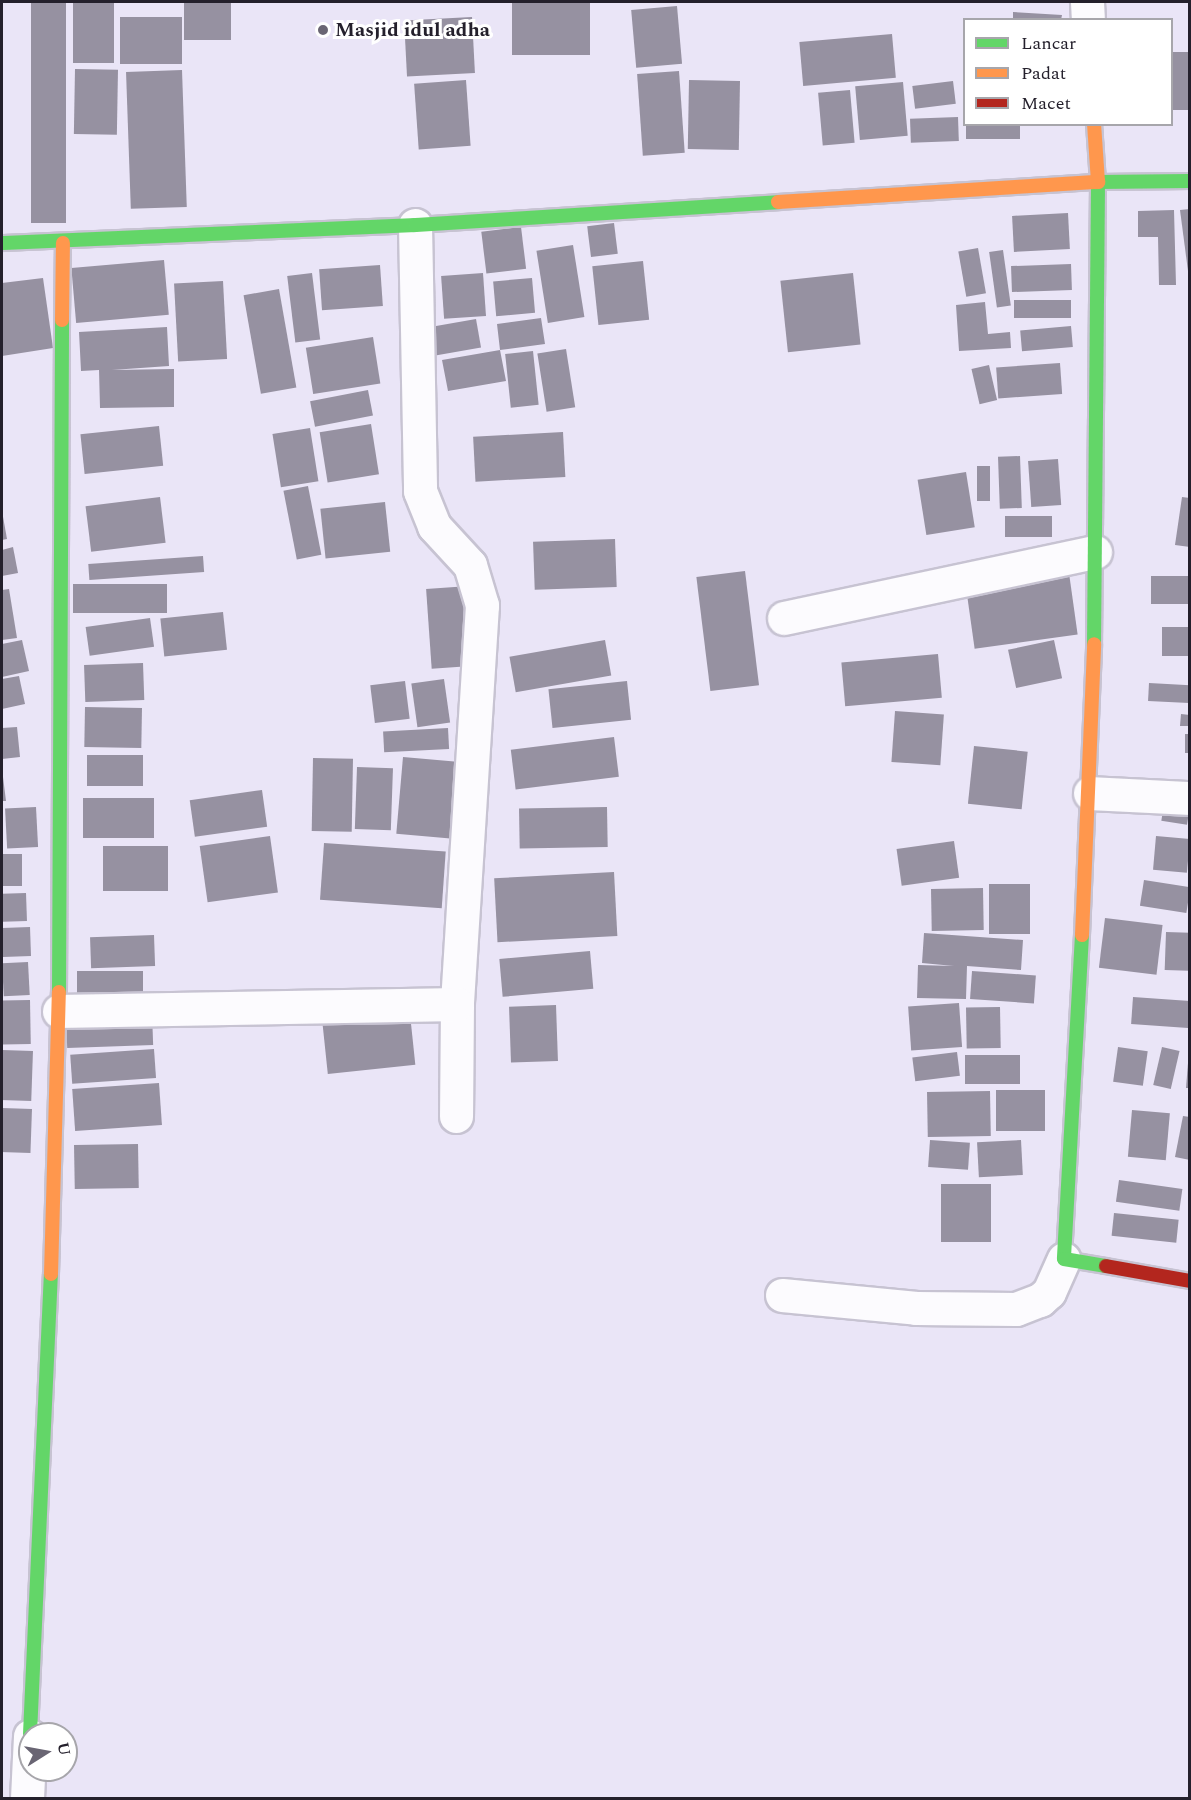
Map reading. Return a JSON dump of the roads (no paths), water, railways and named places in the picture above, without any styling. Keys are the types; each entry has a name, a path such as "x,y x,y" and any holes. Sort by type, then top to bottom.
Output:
{"street":[{"path":"1087,2 1088,18"},
{"path":"782,1295 916,1308 1016,1309 1040,1300 1049,1292 1064,1260 1090,793 1095,552 1098,182 1094,126"},
{"path":"2,243 63,243 415,225 1098,182 1190,181"},
{"path":"415,225 420,491 434,526 470,565 482,605 457,1004 456,1116"},
{"path":"31,1722 49,1344 59,1011 59,480 63,243"},
{"path":"784,618 1095,552"},
{"path":"1090,793 1190,798"},
{"path":"59,1011 457,1004"},
{"path":"1064,1260 1190,1281"},
{"path":"27,1798 28,1782"}],"place":[{"name":"Masjid idul adha","path":"323,30"}]}
